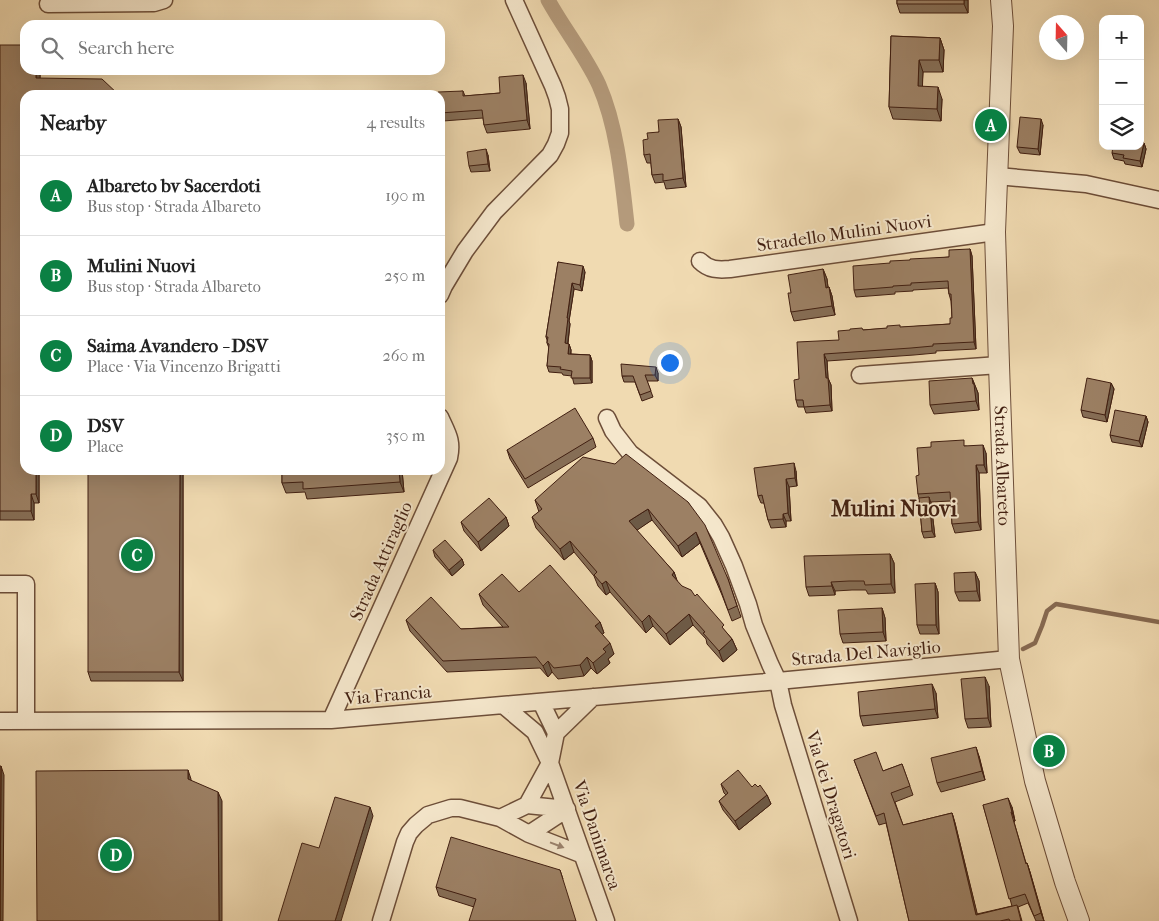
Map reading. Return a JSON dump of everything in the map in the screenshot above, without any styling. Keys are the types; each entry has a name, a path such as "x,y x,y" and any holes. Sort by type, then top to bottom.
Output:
{"street":[{"path":"48,4 154,3 164,0"},
{"path":"445,284 465,251 494,212 550,155 560,133 560,110 553,86 514,0"},
{"name":"Strada Albareto","path":"1002,0 995,232 1009,659 1035,781 1064,882 1079,921"},
{"path":"997,176 1086,184 1159,200"},
{"name":"Stradello Mulini Nuovi","path":"700,261 708,267 715,269 730,269 995,232"},
{"path":"860,375 999,364"},
{"name":"Strada Del Naviglio","path":"607,418 613,431 630,452 699,506 714,525 734,566 754,625 778,681 1009,659"},
{"name":"Strada Attiraglio","path":"445,428 451,442 451,450 445,467"},
{"name":"Strada Attiraglio","path":"331,720 441,475"},
{"path":"0,584 26,584 26,721"},
{"name":"Via Francia","path":"0,721 331,720 778,681"},
{"name":"Via dei Dragatori","path":"778,681 783,705 849,921"},
{"path":"527,805 550,763 556,733 593,697"},
{"path":"541,702 556,733"},
{"path":"536,732 541,702"},
{"name":"Via Danimarca","path":"503,705 536,732 550,763 606,921"},
{"path":"500,818 527,805 567,809"},
{"path":"381,921 406,842 416,825 428,815 451,808 460,808 500,818 529,834 583,855"},
{"path":"529,834 567,809"}],"building":[{"path":"897,0 964,0 964,4 897,4"},
{"path":"891,36 940,38 939,60 919,60 918,86 938,87 937,109 889,107"},
{"path":"0,45 20,45 20,75 36,75 36,78 102,79 114,90 20,90 20,475 36,475 36,494 31,494 31,511 0,511"},
{"path":"523,75 527,120 484,125 482,110 445,113 445,92 463,91 463,96 500,93 499,77"},
{"path":"1020,117 1041,119 1038,149 1017,147"},
{"path":"678,119 683,178 663,181 663,174 652,175 650,154 644,155 643,140 648,139 647,133 659,132 658,120"},
{"path":"486,149 488,164 469,166 467,152"},
{"path":"1112,150 1142,150 1140,161 1123,158 1124,155 1112,153"},
{"path":"970,249 974,342 824,354 830,405 804,407 803,400 796,400 794,380 799,379 797,342 839,340 838,331 850,329 862,328 863,330 900,325 900,327 950,324 950,318 952,318 951,294 949,294 948,281 911,283 911,285 854,290 853,266 890,263 890,261 910,259 949,257 949,250"},
{"path":"558,262 583,266 580,285 572,283 565,343 569,344 568,354 590,355 590,378 571,378 572,371 560,369 561,367 547,366 549,344 547,343 548,337 546,337"},
{"path":"823,269 826,288 829,287 832,306 791,312 788,293 791,293 788,275"},
{"path":"621,364 656,367 655,375 645,375 651,391 640,395 633,376 622,376"},
{"path":"972,378 976,401 930,405 929,381"},
{"path":"1087,378 1111,383 1105,415 1081,410"},
{"path":"575,408 593,438 525,479 507,450"},
{"path":"1115,410 1146,416 1139,441 1110,435"},
{"path":"964,440 964,446 983,445 984,465 976,465 978,522 952,524 950,492 918,494 916,476 919,475 917,448 931,447 931,442"},
{"path":"626,454 688,502 705,525 728,579 737,606 728,610 696,532 678,546 648,509 629,521 674,572 672,575 682,586 691,590 695,596 697,594 724,625 722,627 732,639 719,651 689,614 666,634 649,615 642,622 606,581 602,584 594,575 597,572 570,541 560,549 532,517 542,509 535,500 583,457 615,464"},
{"path":"794,463 795,478 786,479 788,513 783,514 783,519 768,520 762,495 758,496 754,468"},
{"path":"88,475 180,475 179,672 88,672"},
{"path":"282,475 399,475 400,482 303,489 303,482 282,483"},
{"path":"929,497 932,531 922,532 919,498"},
{"path":"489,498 506,517 478,542 461,522"},
{"path":"445,540 462,559 449,570 433,550"},
{"path":"890,554 891,584 865,585 864,581 849,581 831,582 832,586 806,587 804,556"},
{"path":"550,565 600,622 595,626 610,643 603,649 606,652 593,663 587,657 580,665 554,668 548,661 543,666 536,657 443,661 406,620 431,597 461,629 509,627 479,594 502,574 519,592"},
{"path":"975,572 977,591 955,592 954,573"},
{"path":"935,583 936,625 917,625 915,584"},
{"path":"882,608 883,632 840,634 838,610"},
{"path":"985,677 988,718 965,719 961,679"},
{"path":"932,684 935,709 860,716 858,692"},
{"path":"976,747 982,771 937,783 931,758"},
{"path":"876,752 883,771 902,764 910,786 891,793 903,825 952,813 976,915 1017,905 1021,921 1010,921 1009,919 1000,921 909,921 884,813 876,816 854,760"},
{"path":"0,766 1,766 0,921"},
{"path":"188,770 188,779 218,792 219,921 37,921 36,771"},
{"path":"738,770 752,787 755,784 758,787 760,785 767,795 735,821 719,801 728,793 721,784"},
{"path":"335,797 370,807 335,921 278,921 302,843 319,848"},
{"path":"1008,798 1041,913 1034,916 1025,894 1009,899 983,805"},
{"path":"451,837 560,870 576,921 469,921 476,899 436,887"}],"waterway":[{"path":"548,0 587,63 605,101 618,153 627,224"},
{"path":"1023,649 1035,643 1047,611 1056,604 1159,622"}],"place":[{"name":"Albareto bv Sacerdoti","path":"991,125"},
{"name":"Saima Avandero - DSV","path":"137,555"},
{"name":"Mulini Nuovi","path":"1049,751"},
{"name":"DSV","path":"116,855"}],"district":[{"name":"Mulini Nuovi","path":"894,508"}]}
